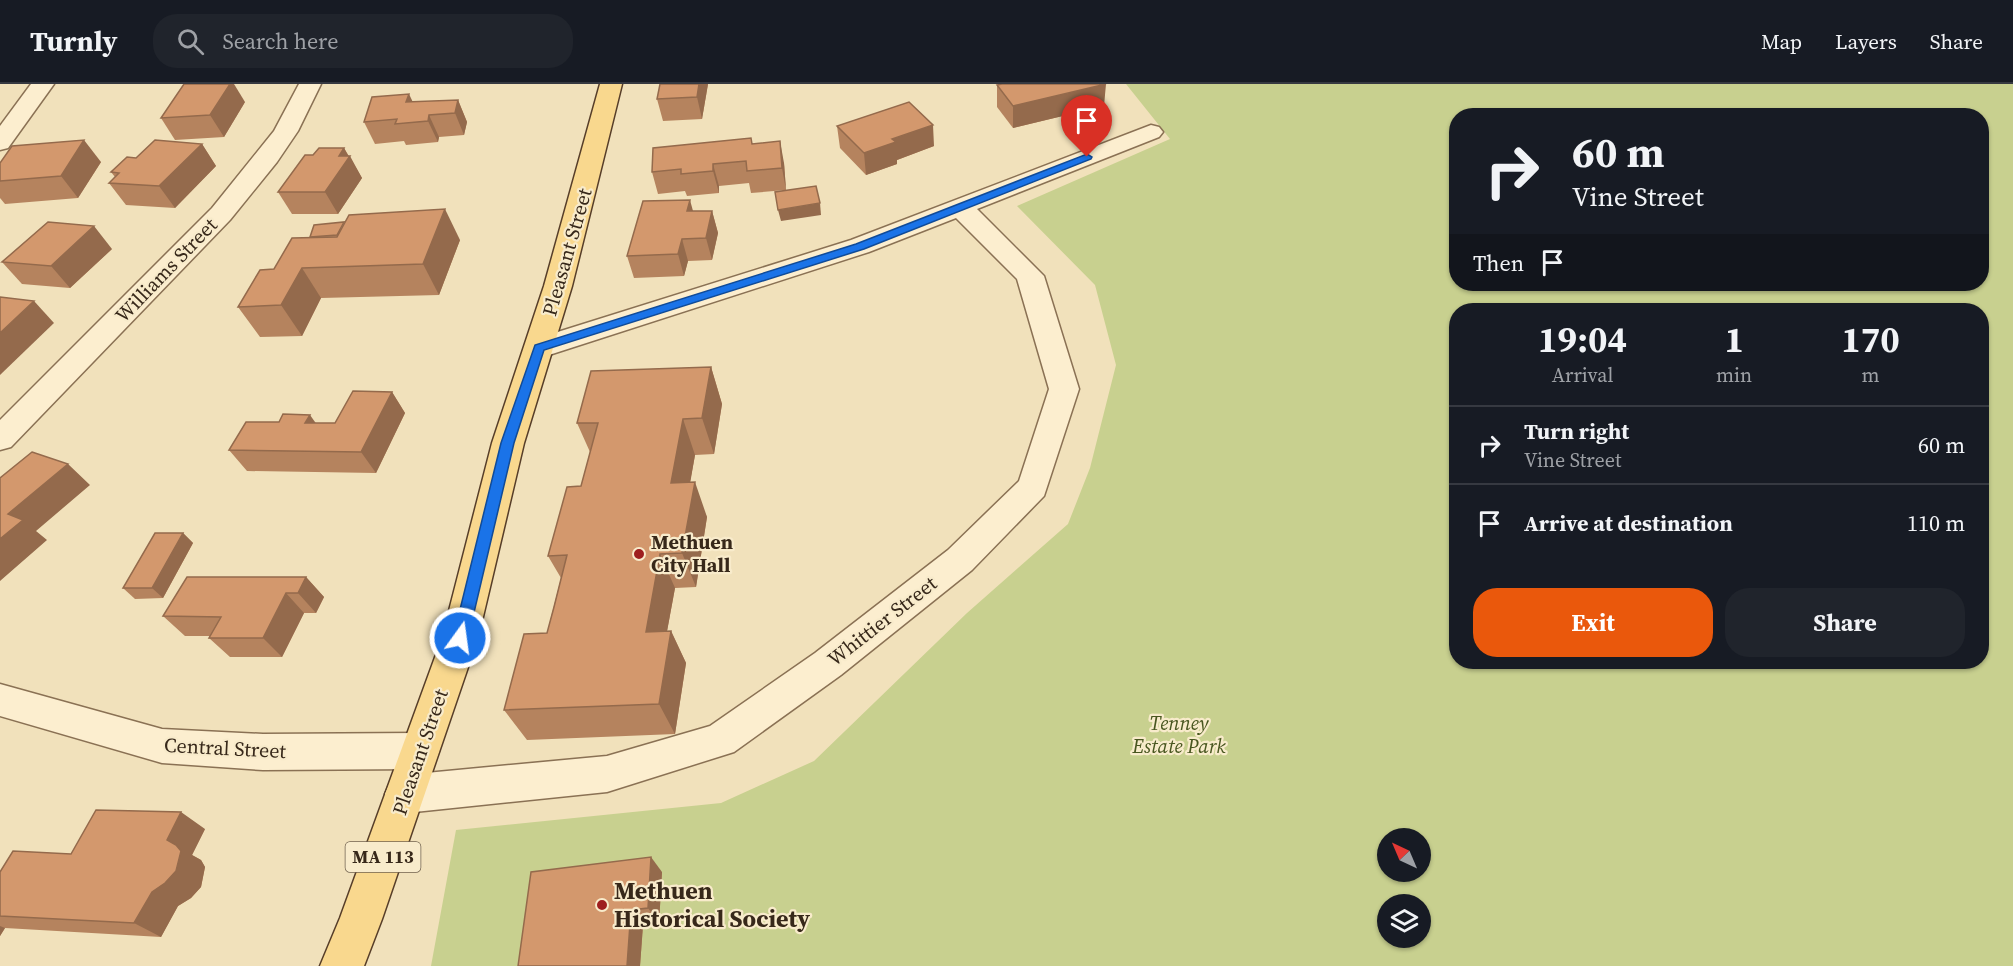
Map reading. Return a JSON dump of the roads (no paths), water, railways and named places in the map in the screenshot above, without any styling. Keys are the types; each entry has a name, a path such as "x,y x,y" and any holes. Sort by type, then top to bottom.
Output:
{"main road":[{"name":"Pleasant Street","path":"342,966 361,919 460,638 508,443 539,348 589,177 611,84"},
{"path":"361,919 364,966"}],"street":[{"path":"0,143 44,84"},
{"name":"Williams Street","path":"0,439 221,214 268,157 286,131 310,84"},
{"path":"539,348 860,246 1151,132"},
{"name":"Whittier Street","path":"405,794 607,774 721,740 828,664 960,560 1033,487 1064,388 1030,276 960,207"},
{"name":"Central Street","path":"0,700 162,746 263,752 420,751"}],"place":[{"name":"Methuen City Hall","path":"639,554"},
{"name":"Methuen Historical Society","path":"602,905"}],"park label":[{"name":"Tenney Estate Park","path":"1179,734"}]}
